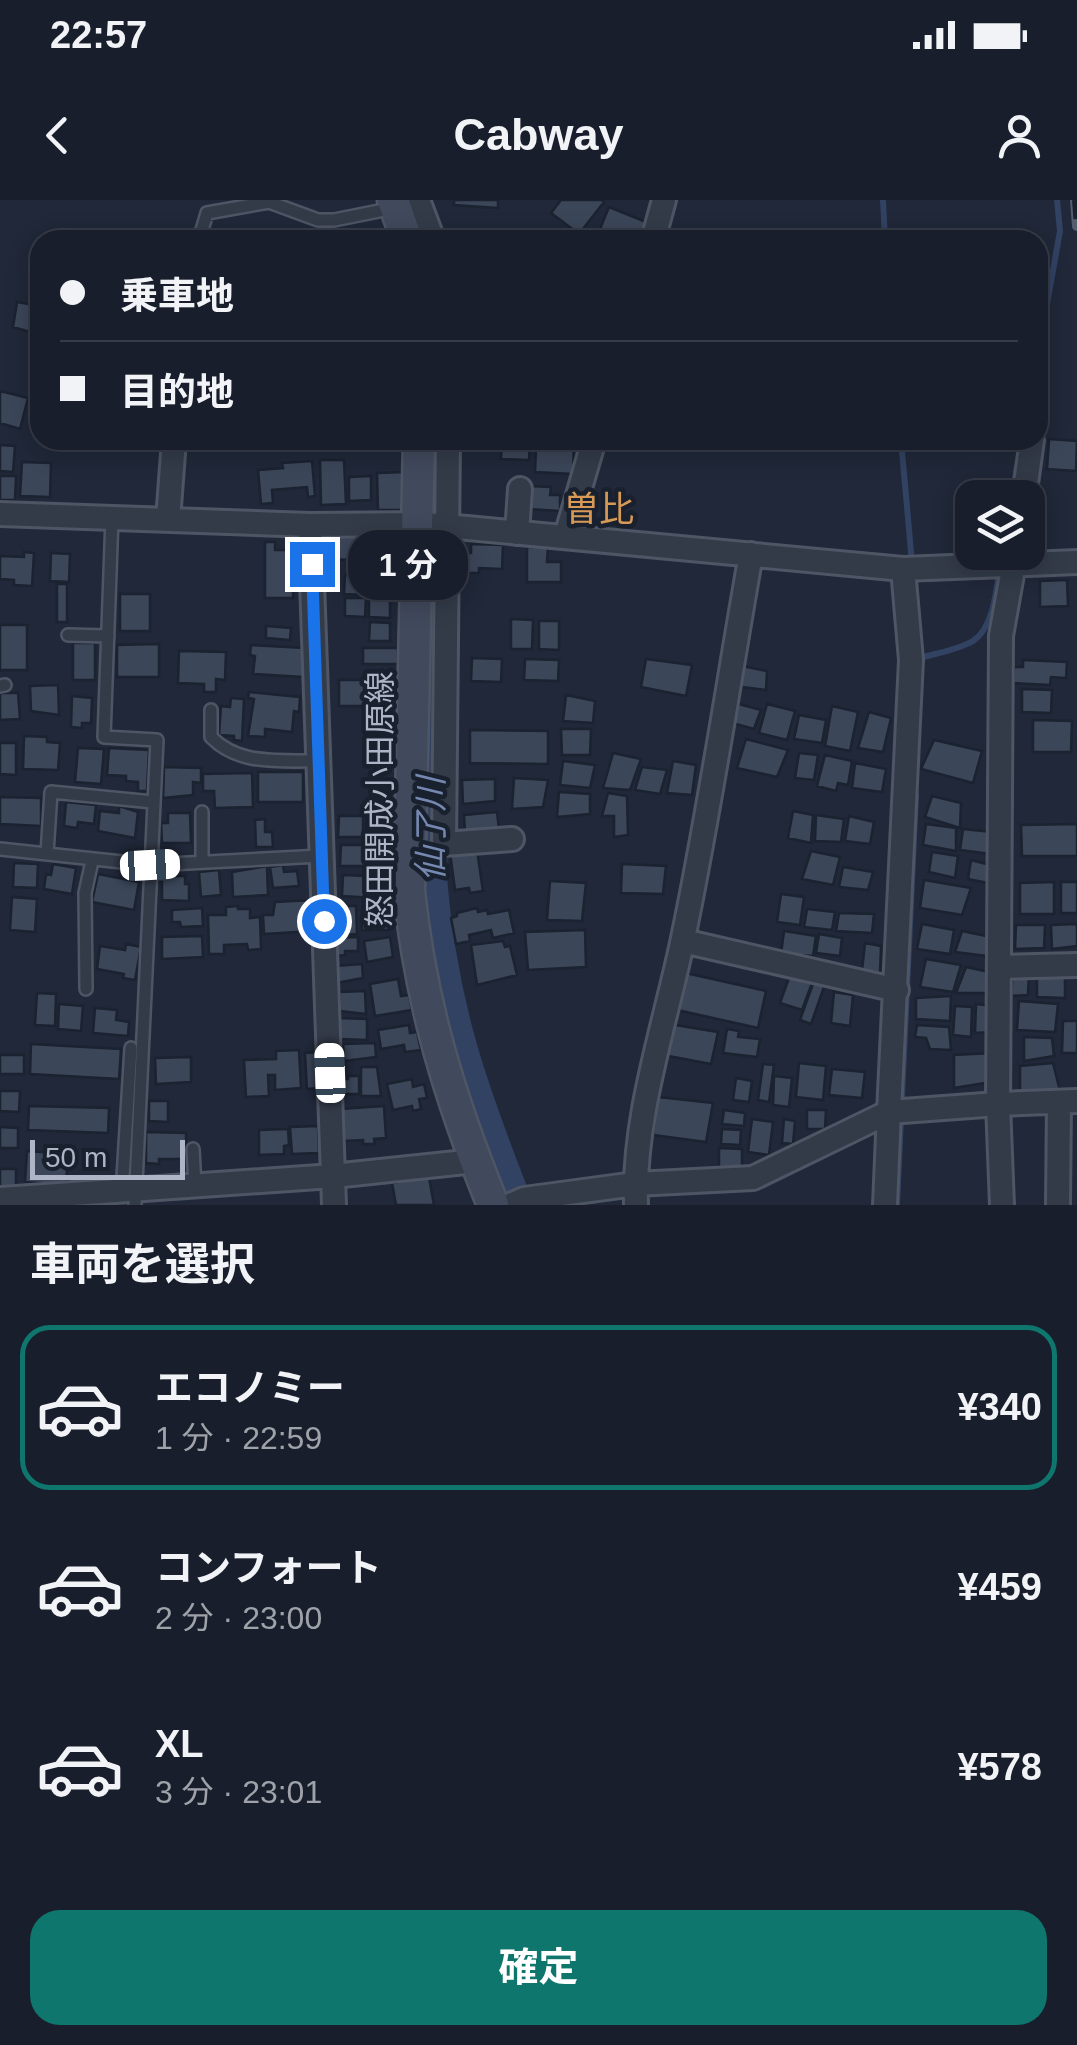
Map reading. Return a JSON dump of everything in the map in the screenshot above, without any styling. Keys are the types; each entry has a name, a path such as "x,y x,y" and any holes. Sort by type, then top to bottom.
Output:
{"main road":[{"path":"402,202 406,230"},
{"name":"怒田開成小田原線","path":"420,450 431,525 428,845 409,891 416,952 445,1080 493,1205"}],"street":[{"path":"655,230 664,200"},
{"path":"402,202 425,230"},
{"path":"168,520 173,450"},
{"path":"431,525 446,450"},
{"path":"566,536 591,450"},
{"path":"1026,480 1031,450"},
{"path":"516,533 520,489"},
{"path":"0,514 310,525 431,525 903,570 955,565"},
{"path":"310,525 334,1205"},
{"path":"636,1195 646,1103 682,941 751,554"},
{"path":"1045,561 1077,562"},
{"path":"885,1205 911,660 903,570"},
{"path":"1002,1205 998,1104 1001,636 1013,570"},
{"path":"428,845 512,839"},
{"path":"682,941 897,990"},
{"path":"999,967 1077,965"},
{"path":"517,1202 636,1195 753,1178 889,1112 1068,1101 1058,1205"},
{"path":"0,1199 131,1197 194,1186 475,1161"}],"lane":[{"path":"203,230 207,213 268,202 318,220 402,202"},
{"path":"112,518 104,737 157,740 131,1197"},
{"path":"68,636 108,636"},
{"path":"211,710 211,738 224,751 242,758 318,762"},
{"path":"46,854 51,792 153,802"},
{"path":"202,812 202,862"},
{"path":"0,849 150,865 320,856"},
{"path":"86,988 84,906 92,861"},
{"path":"131,1048 131,1197"},
{"path":"193,1149 194,1186"}],"building":[{"path":"454,200 498,200 498,208 454,205"},
{"path":"561,200 604,202 582,230 574,230 551,213"},
{"path":"609,207 646,222 642,230 599,230"},
{"path":"17,302 30,304 30,332 13,327"},
{"path":"0,391 28,398 20,429 0,423"},
{"path":"1049,439 1077,441 1076,471 1047,469"},
{"path":"0,445 15,446 13,472 0,471"},
{"path":"501,450 530,450 529,460 501,459"},
{"path":"536,450 574,450 573,474 535,472"},
{"path":"320,460 344,460 346,504 321,505"},
{"path":"312,461 315,496 308,497 307,487 272,490 273,503 261,504 258,470"},
{"path":"22,462 51,463 50,497 20,496"},
{"path":"407,472 408,510 378,510 377,473"},
{"path":"0,476 16,476 15,500 0,500"},
{"path":"371,476 371,500 349,501 349,477"},
{"path":"529,486 551,487 550,495 560,495 560,511 528,509"},
{"path":"332,535 376,536 376,561 330,559"},
{"path":"265,542 275,542 275,550 293,550 293,598 265,598"},
{"path":"471,544 503,545 502,569 479,568 479,573 462,573 462,553 471,553"},
{"path":"527,547 548,547 547,562 561,562 561,582 527,582"},
{"path":"24,552 34,553 32,586 0,579 0,556 24,557"},
{"path":"51,553 70,554 69,582 50,581"},
{"path":"345,575 365,576 365,595 344,594"},
{"path":"370,575 391,576 390,594 370,594"},
{"path":"1067,580 1068,606 1040,607 1040,581"},
{"path":"57,584 67,584 67,622 57,622"},
{"path":"120,594 150,594 150,631 120,631"},
{"path":"345,598 366,598 365,617 345,616"},
{"path":"369,598 390,599 390,618 369,617"},
{"path":"511,619 533,620 532,649 511,649"},
{"path":"539,621 559,621 559,650 539,649"},
{"path":"370,622 390,623 390,641 369,641"},
{"path":"0,625 27,625 27,670 0,670"},
{"path":"266,626 291,628 290,640 266,638"},
{"path":"73,643 95,643 95,680 73,680"},
{"path":"159,644 159,677 117,677 117,645"},
{"path":"251,645 305,648 303,677 253,674 255,656 250,655"},
{"path":"363,648 398,648 398,664 363,664"},
{"path":"179,651 226,652 225,680 216,679 216,692 204,692 204,684 178,683"},
{"path":"472,658 502,659 501,682 471,681"},
{"path":"525,659 559,660 558,681 524,680"},
{"path":"646,659 692,665 686,696 641,687"},
{"path":"1023,660 1067,662 1066,678 1051,677 1050,685 1013,683 1014,667 1023,667"},
{"path":"737,665 767,671 766,690 734,686"},
{"path":"339,680 380,680 380,706 339,706"},
{"path":"58,685 59,715 31,711 30,686"},
{"path":"1022,689 1052,690 1051,713 1022,712"},
{"path":"249,692 300,697 292,732 265,729 265,737 248,736 254,699 248,698"},
{"path":"0,693 18,693 20,719 0,720"},
{"path":"566,695 595,701 593,723 563,721"},
{"path":"72,696 92,698 91,723 82,723 82,728 71,727"},
{"path":"231,698 244,699 242,741 219,735 221,706 230,707"},
{"path":"735,703 761,710 754,729 729,722"},
{"path":"767,704 795,711 787,740 759,733"},
{"path":"832,706 858,712 850,751 825,746"},
{"path":"869,712 891,718 883,752 858,748"},
{"path":"799,715 826,720 822,743 794,739"},
{"path":"1033,720 1072,721 1071,752 1033,752"},
{"path":"561,729 591,729 590,755 562,755"},
{"path":"470,730 548,731 548,764 470,763"},
{"path":"24,736 47,737 47,742 60,743 58,770 23,769"},
{"path":"746,739 788,750 777,777 737,768"},
{"path":"934,740 982,751 973,783 921,769"},
{"path":"0,743 16,743 16,775 0,774"},
{"path":"78,748 104,749 101,784 75,782"},
{"path":"109,748 149,750 147,791 138,791 138,782 126,781 126,776 107,775"},
{"path":"613,753 641,759 630,790 603,788"},
{"path":"799,753 818,755 814,780 795,778"},
{"path":"825,755 852,761 848,785 838,783 836,791 817,786"},
{"path":"563,761 595,765 590,788 560,785"},
{"path":"673,761 696,765 692,795 667,793"},
{"path":"855,763 886,769 882,792 852,788"},
{"path":"164,767 201,768 201,783 193,782 193,795 163,798"},
{"path":"642,767 667,770 660,794 635,790"},
{"path":"258,772 303,772 303,802 258,802"},
{"path":"252,773 253,807 215,808 214,791 203,791 203,774"},
{"path":"514,778 548,780 543,807 512,809"},
{"path":"495,779 495,801 463,804 462,780"},
{"path":"559,792 590,794 590,814 557,817"},
{"path":"608,793 627,796 628,835 614,837 614,816 602,816"},
{"path":"932,796 961,803 960,828 925,817"},
{"path":"0,797 41,798 41,826 0,824"},
{"path":"66,802 96,805 94,824 78,822 77,828 64,826"},
{"path":"119,806 138,812 135,838 98,831 100,811 119,813"},
{"path":"793,811 813,815 811,843 788,838"},
{"path":"497,812 499,829 465,832 464,815"},
{"path":"168,813 190,813 191,843 162,843 161,823 168,823"},
{"path":"816,815 844,819 841,842 815,841"},
{"path":"339,816 363,816 363,837 338,837"},
{"path":"849,816 874,822 870,844 845,841"},
{"path":"368,817 394,818 394,837 367,836"},
{"path":"265,819 265,832 272,832 273,847 256,847 255,820"},
{"path":"926,824 956,828 956,851 923,845"},
{"path":"1077,824 1077,856 1022,856 1021,825"},
{"path":"963,829 992,832 991,854 960,850"},
{"path":"341,845 365,845 365,866 340,866"},
{"path":"369,846 395,846 395,865 368,864"},
{"path":"477,850 483,891 455,890 450,853"},
{"path":"811,851 840,857 833,885 802,879"},
{"path":"932,852 958,856 955,878 929,872"},
{"path":"971,860 994,866 993,884 968,879"},
{"path":"14,863 38,864 37,888 13,887"},
{"path":"53,864 76,868 72,894 44,889 46,874 51,875"},
{"path":"622,864 666,866 663,894 621,893"},
{"path":"283,865 284,872 297,871 299,886 273,888 270,867"},
{"path":"267,866 268,895 233,897 232,872"},
{"path":"843,867 873,872 868,890 839,887"},
{"path":"219,870 221,895 201,897 199,872"},
{"path":"157,872 163,872 163,876 185,876 189,901 162,900 162,882 157,882"},
{"path":"98,874 139,882 134,910 92,902"},
{"path":"343,875 392,877 391,899 342,896"},
{"path":"924,880 971,888 962,915 920,908"},
{"path":"550,881 586,883 582,921 547,920"},
{"path":"1054,882 1054,914 1020,914 1020,883"},
{"path":"1061,882 1077,882 1077,913 1061,913"},
{"path":"781,894 804,897 800,925 777,922"},
{"path":"12,897 37,899 35,932 10,930"},
{"path":"312,900 313,931 264,934 263,915 273,915 275,902"},
{"path":"335,906 356,906 357,934 343,935 342,926 336,926"},
{"path":"226,907 250,909 250,918 260,917 261,949 248,950 247,944 224,945 224,954 209,954 208,915 226,915"},
{"path":"202,908 203,926 181,927 180,922 172,922 172,910"},
{"path":"362,908 389,908 389,930 362,930"},
{"path":"477,908 478,912 487,910 488,914 509,910 514,933 493,938 491,930 469,935 470,941 456,944 451,918"},
{"path":"807,909 835,912 832,930 804,927"},
{"path":"839,913 874,914 872,933 836,931"},
{"path":"922,924 954,930 950,954 917,949"},
{"path":"1077,924 1077,946 1052,949 1051,925"},
{"path":"1016,925 1045,925 1044,948 1015,949"},
{"path":"585,930 586,967 528,970 525,932"},
{"path":"784,931 816,936 813,956 781,954"},
{"path":"962,931 991,937 987,956 955,952"},
{"path":"819,934 842,938 840,956 816,953"},
{"path":"202,936 203,957 162,959 162,937"},
{"path":"358,937 358,951 336,956 335,938"},
{"path":"390,937 393,957 367,962 364,941"},
{"path":"503,941 505,947 510,946 517,975 477,985 471,945"},
{"path":"865,943 881,946 880,973 862,970"},
{"path":"126,944 141,947 135,980 97,969 100,946 125,950"},
{"path":"926,959 961,965 953,992 920,987"},
{"path":"362,964 363,978 336,983 335,966"},
{"path":"966,967 994,973 990,993 956,993"},
{"path":"1013,971 1029,972 1028,995 1011,996"},
{"path":"681,972 766,991 758,1028 673,1009"},
{"path":"790,975 812,983 802,1010 780,1003"},
{"path":"1065,975 1065,998 1037,997 1037,976"},
{"path":"398,979 401,996 409,995 412,1010 375,1016 370,984"},
{"path":"814,981 825,984 811,1024 800,1020"},
{"path":"365,991 366,1014 340,1011 339,992"},
{"path":"834,992 853,995 850,1026 831,1023"},
{"path":"37,993 56,994 55,1026 35,1025"},
{"path":"951,996 950,1021 916,1019 916,998"},
{"path":"1019,1001 1058,1004 1055,1032 1017,1030"},
{"path":"59,1004 83,1006 81,1031 58,1029"},
{"path":"976,1004 994,1006 993,1032 975,1033"},
{"path":"955,1006 972,1007 971,1037 953,1035"},
{"path":"95,1008 117,1010 116,1020 129,1022 128,1036 93,1033"},
{"path":"339,1018 367,1019 367,1040 339,1039"},
{"path":"1063,1021 1077,1021 1077,1053 1062,1053"},
{"path":"669,1024 718,1032 711,1064 663,1055"},
{"path":"409,1025 410,1033 417,1032 421,1050 405,1052 404,1045 381,1049 378,1030"},
{"path":"917,1025 949,1027 951,1050 930,1049 926,1038 915,1037"},
{"path":"727,1029 739,1031 738,1037 760,1039 757,1057 723,1053"},
{"path":"1024,1037 1052,1038 1054,1056 1024,1061"},
{"path":"375,1043 376,1057 344,1061 343,1044"},
{"path":"31,1044 121,1049 119,1079 30,1074"},
{"path":"299,1050 301,1088 275,1090 275,1075 268,1075 269,1096 246,1097 244,1060 276,1059 276,1051"},
{"path":"319,1052 321,1088 307,1089 305,1053"},
{"path":"991,1053 991,1082 954,1088 954,1055"},
{"path":"0,1055 24,1055 24,1074 0,1074"},
{"path":"191,1057 191,1082 156,1084 155,1058"},
{"path":"799,1063 826,1066 823,1100 796,1097"},
{"path":"1053,1063 1060,1091 1020,1090 1020,1066"},
{"path":"763,1064 774,1065 769,1102 758,1100"},
{"path":"361,1067 377,1067 381,1096 361,1096"},
{"path":"832,1069 865,1072 862,1098 829,1095"},
{"path":"359,1076 359,1094 339,1094 339,1079"},
{"path":"774,1076 792,1078 789,1107 773,1105"},
{"path":"736,1078 752,1081 749,1102 733,1100"},
{"path":"412,1079 413,1087 424,1084 427,1098 419,1099 421,1109 413,1111 412,1106 393,1110 387,1084"},
{"path":"0,1091 20,1091 19,1112 0,1111"},
{"path":"658,1097 713,1103 706,1142 653,1135"},
{"path":"149,1101 168,1101 168,1122 149,1121"},
{"path":"29,1106 109,1108 108,1133 28,1130"},
{"path":"384,1106 386,1138 374,1139 375,1144 343,1141 340,1109"},
{"path":"724,1110 745,1113 744,1126 722,1124"},
{"path":"807,1110 826,1110 825,1129 807,1129"},
{"path":"752,1119 773,1122 769,1155 748,1152"},
{"path":"784,1119 795,1121 793,1144 782,1143"},
{"path":"318,1126 319,1153 292,1154 290,1127"},
{"path":"0,1127 18,1128 18,1148 0,1148"},
{"path":"288,1129 289,1145 284,1146 284,1154 259,1155 259,1130"},
{"path":"722,1129 741,1130 740,1145 721,1144"},
{"path":"146,1132 186,1133 186,1159 146,1163"},
{"path":"719,1148 742,1149 742,1168 719,1167"},
{"path":"27,1151 68,1154 66,1185 25,1182"},
{"path":"0,1169 16,1169 16,1189 0,1189"},
{"path":"429,1177 434,1205 396,1205 392,1183"}],"waterway":[{"path":"883,200 884,230"},
{"path":"1048,299 1060,231 1057,200"},
{"name":"仙了川","path":"436,450 428,878 439,966 457,1045 514,1205"},
{"path":"902,450 912,563"},
{"path":"1015,480 1017,466"},
{"path":"920,658 961,647 981,634 995,600 999,570"},
{"path":"897,1205 916,795"}],"railway":[{"path":"1075,200 1077,226"}],"district":[{"name":"曽比","path":"599,508"}],"route":[{"path":"312,564 324,921"}]}
